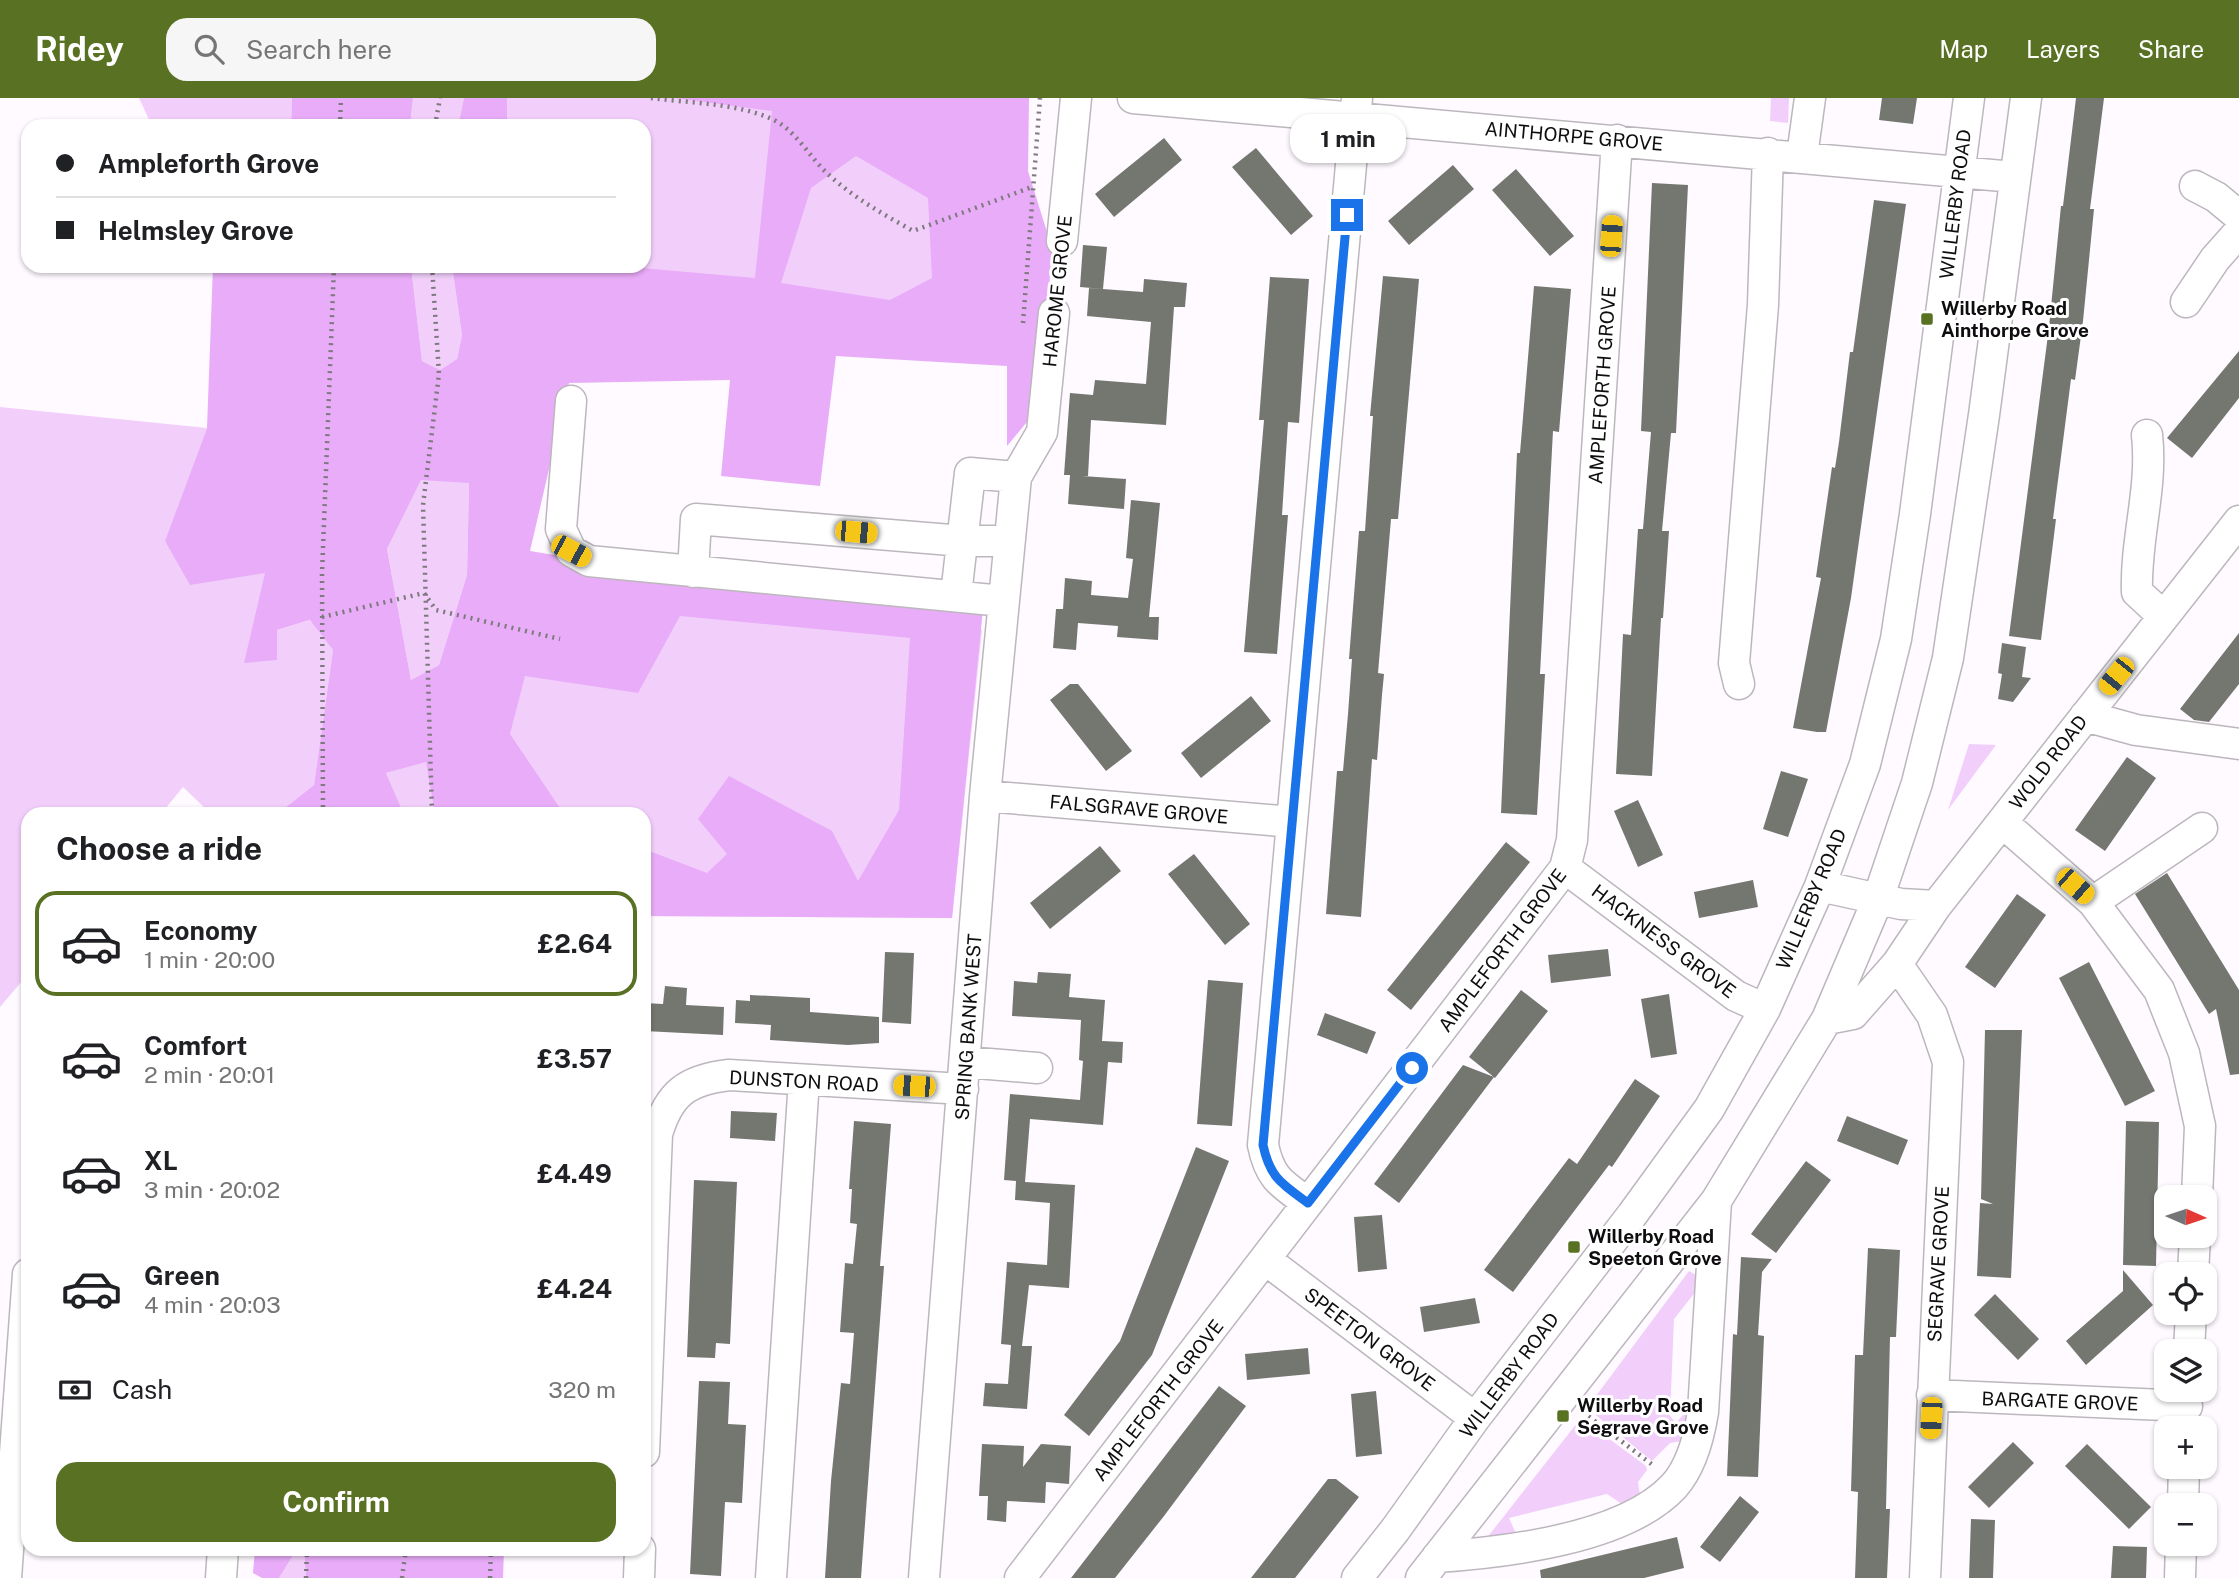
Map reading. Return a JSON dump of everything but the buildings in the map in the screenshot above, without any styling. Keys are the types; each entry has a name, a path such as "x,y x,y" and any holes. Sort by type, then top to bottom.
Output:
{"street":[{"name":"HAROME GROVE","path":"1062,240 1076,98"},
{"name":"AINTHORPE GROVE","path":"1133,98 1356,107 1618,140 2014,177"},
{"path":"1802,156 1810,98"},
{"name":"WILLERBY ROAD","path":"1357,1578 1709,1109 1765,1009 1820,886 1865,764 1896,639 1915,514 1969,98"},
{"path":"1429,1568 1716,1201 1826,1019 1878,899 1917,783 1948,658 1984,415 2026,98"},
{"path":"1308,1203 1278,1181 1268,1167 1263,1145 1356,107"},
{"name":"AMPLEFORTH GROVE","path":"1020,1578 1565,868 1572,840 1618,140"},
{"path":"1739,684 1734,663 1763,305 1768,153"},
{"path":"2194,186 2216,197 2239,216"},
{"path":"2186,302 2215,259 2239,232"},
{"name":"HAROME GROVE","path":"1016,477 1042,432 1054,313"},
{"path":"571,401 561,529 571,551 589,561 1003,601"},
{"path":"2147,435 2150,457 2136,572 2137,592 2163,617"},
{"path":"956,596 970,473 1016,477"},
{"name":"SPRING BANK WEST","path":"924,1578 985,796 1016,477"},
{"path":"693,572 696,519 963,541 1009,541"},
{"name":"WOLD ROAD","path":"1826,1019 1853,1014 1896,964 1936,906 2239,521"},
{"path":"2085,716 2136,730 2239,744"},
{"name":"FALSGRAVE GROVE","path":"985,796 1292,822"},
{"path":"2002,822 2093,902 2159,990 2184,1053 2200,1126 2198,1185"},
{"path":"2093,902 2202,828"},
{"name":"HACKNESS GROVE","path":"1565,868 1736,996 1765,1009"},
{"path":"1820,886 1901,904 1936,906"},
{"name":"SEGRAVE GROVE","path":"1896,964 1932,1015 1948,1062 1925,1578"},
{"name":"DUNSTON ROAD","path":"651,1281 657,1134 664,1109 681,1090 704,1078 729,1075 804,1080 964,1076 1037,1068"},
{"path":"771,1578 804,1080"},
{"path":"1429,1568 1511,1552 1617,1524 1645,1510 1675,1484 1697,1445 1703,1412 1716,1201"},
{"name":"SPEETON GROVE","path":"1266,1260 1475,1418"},
{"path":"6,1578 21,1382"},
{"name":"BARGATE GROVE","path":"1932,1395 2187,1408"},
{"path":"221,1578 223,1556"},
{"path":"639,1578 640,1556"},
{"path":"2180,1578 2181,1556"}],"path":[{"path":"340,119 341,98"},
{"path":"436,119 440,98"},
{"path":"651,98 740,110 772,119 795,135 825,172 854,198 913,231 1032,187"},
{"path":"1023,328 1040,98"},
{"name":"HAROME GROVE","path":"1054,313 1062,240"},
{"path":"323,807 322,617 334,273"},
{"path":"432,273 439,374 423,505 432,807"},
{"path":"322,617 424,593"},
{"path":"424,593 436,611 560,639"},
{"path":"1562,1397 1654,1466"},
{"path":"306,1578 307,1556"},
{"path":"402,1578 404,1556"},
{"path":"490,1578 491,1556"}],"shaded area":[{"path":"139,98 292,98 291,119 149,119"},
{"path":"292,98 413,98 411,119 291,119"},
{"path":"413,98 464,98 460,119 411,119"},
{"path":"464,98 507,98 507,119 460,119"},
{"path":"487,98 1019,98 1003,341 534,273 651,273 651,119 487,119"},
{"path":"675,98 1029,98 1028,171 1052,248 1044,359 1031,417 1007,446 1007,366 836,356 820,486 721,476 730,380 569,383 530,551 668,574 983,609 952,918 651,916 651,852 707,873 727,854 698,819 729,776 832,831 858,881 899,810 910,638 680,616 638,693 525,676 510,734 559,807 434,807 426,762 386,773 401,807 286,807 314,785 333,650 310,620 277,630 277,660 244,663 265,573 190,585 165,541 207,428 213,273 412,273 422,361 440,370 457,359 462,335 453,273 651,273 651,269 755,278 772,111","holes":["856,156 928,198 932,278 890,300 781,283 811,188","421,480 469,483 467,575 439,665 411,680 387,549"]},
{"path":"1771,98 1789,98 1788,123 1770,121"},
{"path":"412,273 453,273 462,335 457,359 440,370 422,361"},
{"path":"0,407 207,428 165,542 266,573 277,630 311,620 333,650 314,785 286,807 204,807 183,787 167,807 21,807 21,982 0,1007"},
{"path":"421,479 469,482 467,575 439,665 411,680 387,549"},
{"path":"486,604 982,630 952,918 651,916 651,807 493,807"},
{"path":"1969,744 1996,745 1948,810"},
{"path":"427,761 434,807 401,807 386,773"},
{"path":"1689,1271 1698,1276 1697,1290 1674,1319 1670,1416 1676,1423 1688,1409 1683,1441 1670,1443 1652,1461 1587,1408"},
{"path":"1581,1418 1646,1466 1647,1470 1638,1482 1640,1495 1625,1506 1607,1494 1509,1518 1517,1536 1486,1539"},
{"path":"254,1556 293,1556 279,1578 262,1578 253,1573"},
{"path":"293,1556 304,1556 306,1578 279,1578"},
{"path":"304,1556 504,1556 503,1578 306,1578"}],"place":[{"name":"Willerby Road Ainthorpe Grove","path":"1927,319"},
{"name":"Willerby Road Speeton Grove","path":"1574,1247"},
{"name":"Willerby Road Segrave Grove","path":"1563,1416"}],"route":[{"path":"1347,215 1263,1145 1268,1167 1278,1181 1308,1203 1412,1068"}]}
